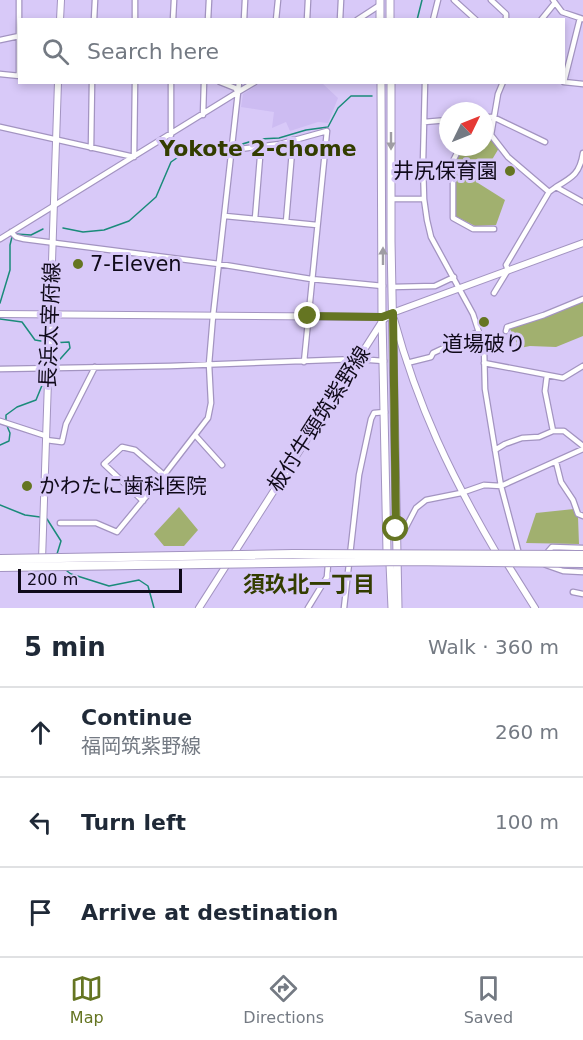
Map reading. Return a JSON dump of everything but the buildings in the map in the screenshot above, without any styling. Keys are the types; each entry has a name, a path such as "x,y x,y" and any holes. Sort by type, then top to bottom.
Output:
{"highway":[{"path":"0,559 293,554 583,555"},
{"path":"0,567 406,561 583,563"}],"main road":[{"path":"380,18 384,1"},
{"path":"384,1 389,18"},
{"path":"381,84 387,552 390,564 392,608"},
{"path":"391,84 398,608"}],"street":[{"path":"19,0 19,18"},
{"path":"60,18 61,0"},
{"path":"94,18 95,0"},
{"path":"135,0 135,18"},
{"path":"173,18 174,0"},
{"path":"208,18 209,0"},
{"path":"243,18 245,0"},
{"path":"276,18 278,0"},
{"path":"307,18 308,0"},
{"path":"340,18 342,0"},
{"path":"434,18 438,0"},
{"path":"454,0 474,18"},
{"path":"491,0 506,14 506,18"},
{"path":"360,18 384,1"},
{"path":"542,18 554,2 562,12 581,18 565,78"},
{"path":"0,40 18,36"},
{"path":"0,74 18,76"},
{"path":"565,82 583,84"},
{"name":"長浜太宰府線","path":"42,567 58,84"},
{"path":"91,148 92,84"},
{"path":"134,157 135,84"},
{"path":"171,84 171,135"},
{"path":"203,115 204,84"},
{"path":"225,84 235,88 238,92"},
{"path":"60,523 96,524 117,532 208,418 211,403 209,364 213,316 239,84"},
{"path":"0,239 12,234 252,84"},
{"path":"425,84 424,199 431,237 473,314 484,348 484,389 501,486 519,554"},
{"path":"502,84 493,117 545,142"},
{"path":"424,122 439,121"},
{"path":"0,127 134,157"},
{"path":"233,147 280,144 327,131 303,362"},
{"path":"493,138 508,158 549,192"},
{"path":"286,222 293,140"},
{"path":"255,219 261,145"},
{"path":"494,293 508,270 506,265 549,192 573,177 582,165 583,153"},
{"path":"456,156 453,161 453,218 473,229 494,229"},
{"path":"556,187 583,202"},
{"path":"391,199 424,199"},
{"path":"225,216 317,225"},
{"path":"0,231 53,243 219,264 311,279 383,286"},
{"path":"0,314 383,318 583,243"},
{"path":"392,287 435,286 454,277"},
{"path":"506,331 507,327 583,299"},
{"path":"393,313 407,363 429,424 461,493 497,554 508,565 535,608"},
{"name":"板付牛頸筑紫野線","path":"199,608 383,318"},
{"path":"407,363 430,357 433,352 478,332"},
{"path":"0,369 357,359 384,361"},
{"path":"484,363 563,378 583,366"},
{"path":"0,421 62,442 66,423 95,367"},
{"path":"547,375 545,391 553,431"},
{"path":"344,608 356,499 368,430 374,413 385,412"},
{"path":"396,529 405,529 416,508 426,500 461,493 484,485 501,486 583,448 564,431 553,431 539,437 522,438 495,450"},
{"path":"195,435 222,465"},
{"path":"143,501 104,464 122,447 135,450 164,475"},
{"path":"556,462 561,482 573,500 578,514 583,516"},
{"path":"546,554 552,547 583,548"},
{"path":"308,608 327,577 328,564"},
{"path":"546,566 562,571 583,572"},
{"path":"573,592 583,594"}],"shaded area":[{"path":"259,84 323,84 338,98 328,123 318,122 290,131 286,122 272,128 274,112 241,107 243,94"}],"green space":[{"path":"493,141 499,148 478,183 505,200 496,225 475,226 455,216 455,160 457,156 493,156"},
{"path":"583,301 583,336 556,347 530,346 515,349 517,343 510,329 511,326 545,317"},
{"path":"179,507 198,530 184,546 164,546 154,534"},
{"path":"574,509 578,517 579,544 526,543 536,513"}],"waterway":[{"path":"418,18 422,0"},
{"path":"63,228 83,232 104,230 129,221 156,197 171,162 184,153 216,152 259,139 279,138 306,130 328,127 338,108 351,96 372,96"},
{"path":"16,234 31,235 43,229"},
{"path":"0,303 10,270 12,237"},
{"path":"0,319 22,322 35,340 47,342"},
{"path":"52,343 69,342 70,348 53,367"},
{"path":"6,421 6,415 17,407 36,400 45,378"},
{"path":"0,445 9,441 10,433 7,426"},
{"path":"0,505 25,515 40,517"},
{"path":"47,519 61,541 57,554"},
{"path":"67,571 109,586 139,580 148,586 154,608"}],"place":[{"name":"井尻保育園","path":"510,171"},
{"name":"7-Eleven","path":"78,264"},
{"name":"道場破り","path":"484,322"},
{"name":"かわたに歯科医院","path":"27,486"}],"district":[{"name":"Yokote 2-chome","path":"258,148"},
{"name":"須玖北一丁目","path":"309,584"}],"route":[{"path":"308,316 382,317 393,313 396,529"}]}
